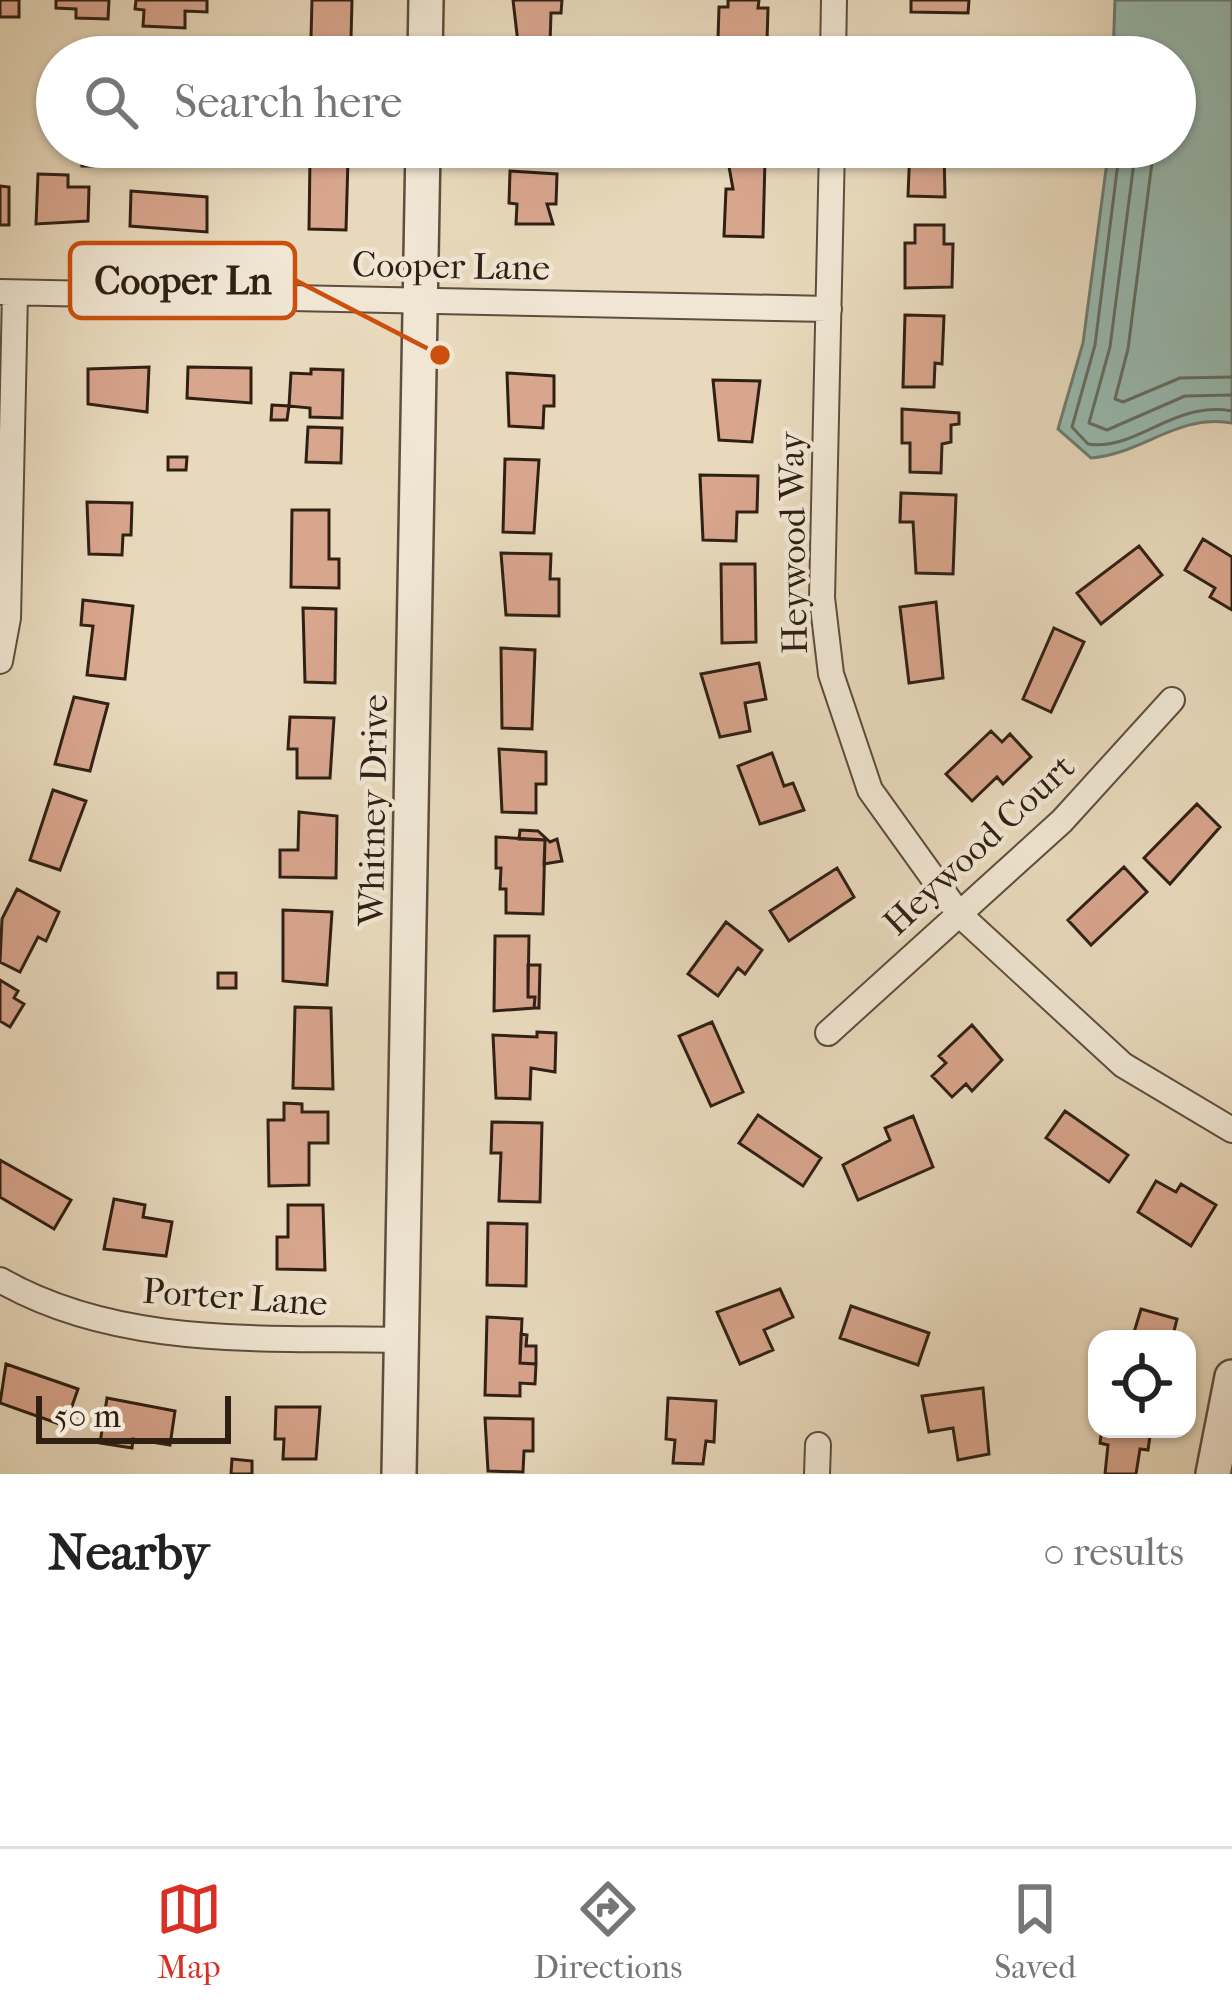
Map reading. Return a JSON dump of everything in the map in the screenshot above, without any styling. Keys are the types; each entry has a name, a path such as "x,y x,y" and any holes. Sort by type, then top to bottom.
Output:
{"street":[{"path":"425,36 426,0"},
{"path":"833,36 834,0"},
{"name":"Whitney Drive","path":"399,1474 423,168"},
{"name":"Heywood Way","path":"832,168 822,598 831,674 870,790 959,914 1124,1065 1232,1130"},
{"path":"0,662 8,618 8,293"},
{"name":"Cooper Lane","path":"8,293 829,309"},
{"name":"Heywood Court","path":"828,1033 1062,821 1172,700"},
{"name":"Porter Lane","path":"0,1280 45,1306 168,1335 401,1340"},
{"path":"1213,1474 1232,1377"},
{"path":"817,1474 818,1444"}],"water":[{"path":"1115,0 1232,0 1232,423 1195,424 1091,458 1058,429 1083,343 1106,168 1196,168 1196,36 1114,36"}],"building":[{"path":"0,0 19,0 19,17 0,17"},
{"path":"56,0 109,0 108,19 76,18 76,9 56,8"},
{"path":"136,0 207,0 207,12 185,11 185,28 143,26 144,10 135,9"},
{"path":"312,0 352,0 351,36 311,36"},
{"path":"513,0 562,0 561,13 551,13 550,36 517,36"},
{"path":"728,0 759,0 758,8 768,8 767,36 718,36 719,7 728,7"},
{"path":"911,0 969,0 968,13 911,12"},
{"path":"310,168 348,168 346,230 309,229"},
{"path":"729,168 765,168 763,237 724,236 726,189 733,189"},
{"path":"909,168 944,168 945,197 908,196"},
{"path":"510,171 557,174 556,204 547,204 553,224 516,224 517,204 509,203"},
{"path":"38,174 68,175 68,187 89,187 88,221 36,224"},
{"path":"0,186 9,187 9,225 0,225"},
{"path":"131,191 207,197 207,232 130,226"},
{"path":"915,225 944,225 944,244 953,244 952,287 905,288 905,243 915,243"},
{"path":"905,315 944,316 942,364 935,363 934,387 903,387"},
{"path":"149,367 147,412 88,404 88,369"},
{"path":"188,367 251,368 251,403 187,398"},
{"path":"311,369 343,370 342,418 310,417 310,408 289,406 291,373 311,374"},
{"path":"507,373 554,376 554,406 544,406 543,428 509,426"},
{"path":"713,380 760,381 752,442 719,440"},
{"path":"272,405 289,406 287,420 271,420"},
{"path":"902,409 959,413 959,424 951,425 951,442 942,444 941,473 910,472 910,443 902,443"},
{"path":"308,427 342,428 341,463 306,462"},
{"path":"168,457 187,457 186,470 168,470"},
{"path":"505,459 539,460 534,533 503,532"},
{"path":"700,475 758,476 757,512 737,512 736,541 703,540"},
{"path":"901,493 956,495 953,574 916,573 913,522 900,522"},
{"path":"87,502 132,503 131,535 123,535 122,555 89,554"},
{"path":"292,510 329,510 329,559 339,559 339,588 291,587"},
{"path":"1203,539 1232,557 1232,610 1210,597 1215,588 1185,570"},
{"path":"1139,546 1162,575 1101,624 1077,593"},
{"path":"501,553 551,554 550,579 559,579 559,616 506,615"},
{"path":"721,564 755,564 756,642 722,643"},
{"path":"83,600 133,606 125,679 87,675 93,626 81,625"},
{"path":"936,602 943,678 909,683 900,607"},
{"path":"303,608 336,609 335,683 305,682"},
{"path":"1054,628 1084,642 1051,712 1023,699"},
{"path":"501,648 535,650 532,729 502,728"},
{"path":"759,663 766,699 745,703 750,731 720,737 701,674"},
{"path":"74,697 108,704 90,771 55,764"},
{"path":"290,717 334,718 330,778 297,778 297,749 288,749"},
{"path":"991,731 1002,742 1010,734 1031,757 1003,784 997,777 972,801 946,774"},
{"path":"499,749 546,752 546,784 536,784 536,813 502,812"},
{"path":"772,753 784,786 793,783 804,810 760,824 738,766"},
{"path":"53,790 86,801 60,870 30,860"},
{"path":"1197,804 1220,827 1170,884 1144,858"},
{"path":"299,812 337,816 336,878 280,877 280,850 298,850"},
{"path":"520,830 538,831 550,842 557,839 562,861 544,864 545,840 519,839"},
{"path":"496,837 545,840 543,914 506,913 506,889 500,889 501,868 496,868"},
{"path":"1124,867 1147,892 1091,945 1068,920"},
{"path":"837,868 854,897 789,941 770,911"},
{"path":"17,889 59,912 46,941 38,937 20,972 0,962 2,919"},
{"path":"283,910 332,912 327,985 283,981"},
{"path":"726,922 762,950 745,974 738,968 718,996 688,974"},
{"path":"495,936 529,936 528,997 535,997 534,1008 494,1011"},
{"path":"528,965 540,965 539,1008 534,1008 535,997 528,997"},
{"path":"218,973 236,973 236,988 218,988"},
{"path":"0,980 18,991 14,998 24,1004 10,1027 0,1021"},
{"path":"295,1007 331,1008 333,1089 293,1088"},
{"path":"712,1022 743,1092 711,1106 679,1036"},
{"path":"972,1025 1002,1060 972,1091 966,1084 952,1097 932,1076 946,1063 939,1056"},
{"path":"537,1032 556,1033 555,1072 531,1068 530,1099 496,1098 493,1035 537,1037"},
{"path":"284,1103 302,1104 302,1112 328,1112 328,1143 309,1143 309,1185 269,1186 268,1120 284,1120"},
{"path":"1065,1111 1128,1155 1109,1182 1046,1138"},
{"path":"758,1115 821,1158 803,1186 739,1143"},
{"path":"913,1116 933,1167 858,1200 843,1165 890,1140 885,1128"},
{"path":"492,1122 542,1123 540,1202 499,1201 501,1153 491,1153"},
{"path":"0,1160 71,1200 54,1229 0,1197"},
{"path":"1156,1181 1176,1192 1181,1184 1216,1205 1191,1246 1138,1212"},
{"path":"114,1199 145,1205 143,1217 172,1222 166,1256 104,1249"},
{"path":"288,1205 323,1205 325,1270 277,1269 277,1237 288,1237"},
{"path":"488,1223 527,1224 526,1286 487,1285"},
{"path":"780,1289 793,1317 764,1330 773,1350 740,1364 717,1312"},
{"path":"851,1306 929,1333 918,1365 840,1338"},
{"path":"1141,1309 1177,1319 1174,1330 1135,1330"},
{"path":"487,1317 522,1319 520,1363 536,1364 535,1384 520,1383 520,1396 485,1395"},
{"path":"521,1334 527,1335 526,1346 536,1346 536,1364 520,1363"},
{"path":"6,1364 78,1389 65,1426 0,1403"},
{"path":"983,1388 989,1454 958,1460 953,1428 929,1432 922,1396"},
{"path":"107,1398 175,1411 170,1445 133,1439 132,1448 100,1443"},
{"path":"668,1398 716,1401 714,1442 706,1441 703,1464 673,1463 675,1440 666,1439"},
{"path":"276,1407 320,1407 316,1459 283,1459 284,1439 275,1439"},
{"path":"485,1418 533,1419 533,1451 524,1451 523,1472 488,1471"},
{"path":"1101,1438 1150,1438 1148,1450 1140,1449 1136,1474 1105,1474 1108,1445 1100,1443"},
{"path":"232,1459 252,1461 252,1474 231,1474"}],"place":[{"name":"Cooper Ln","path":"440,355"}]}
